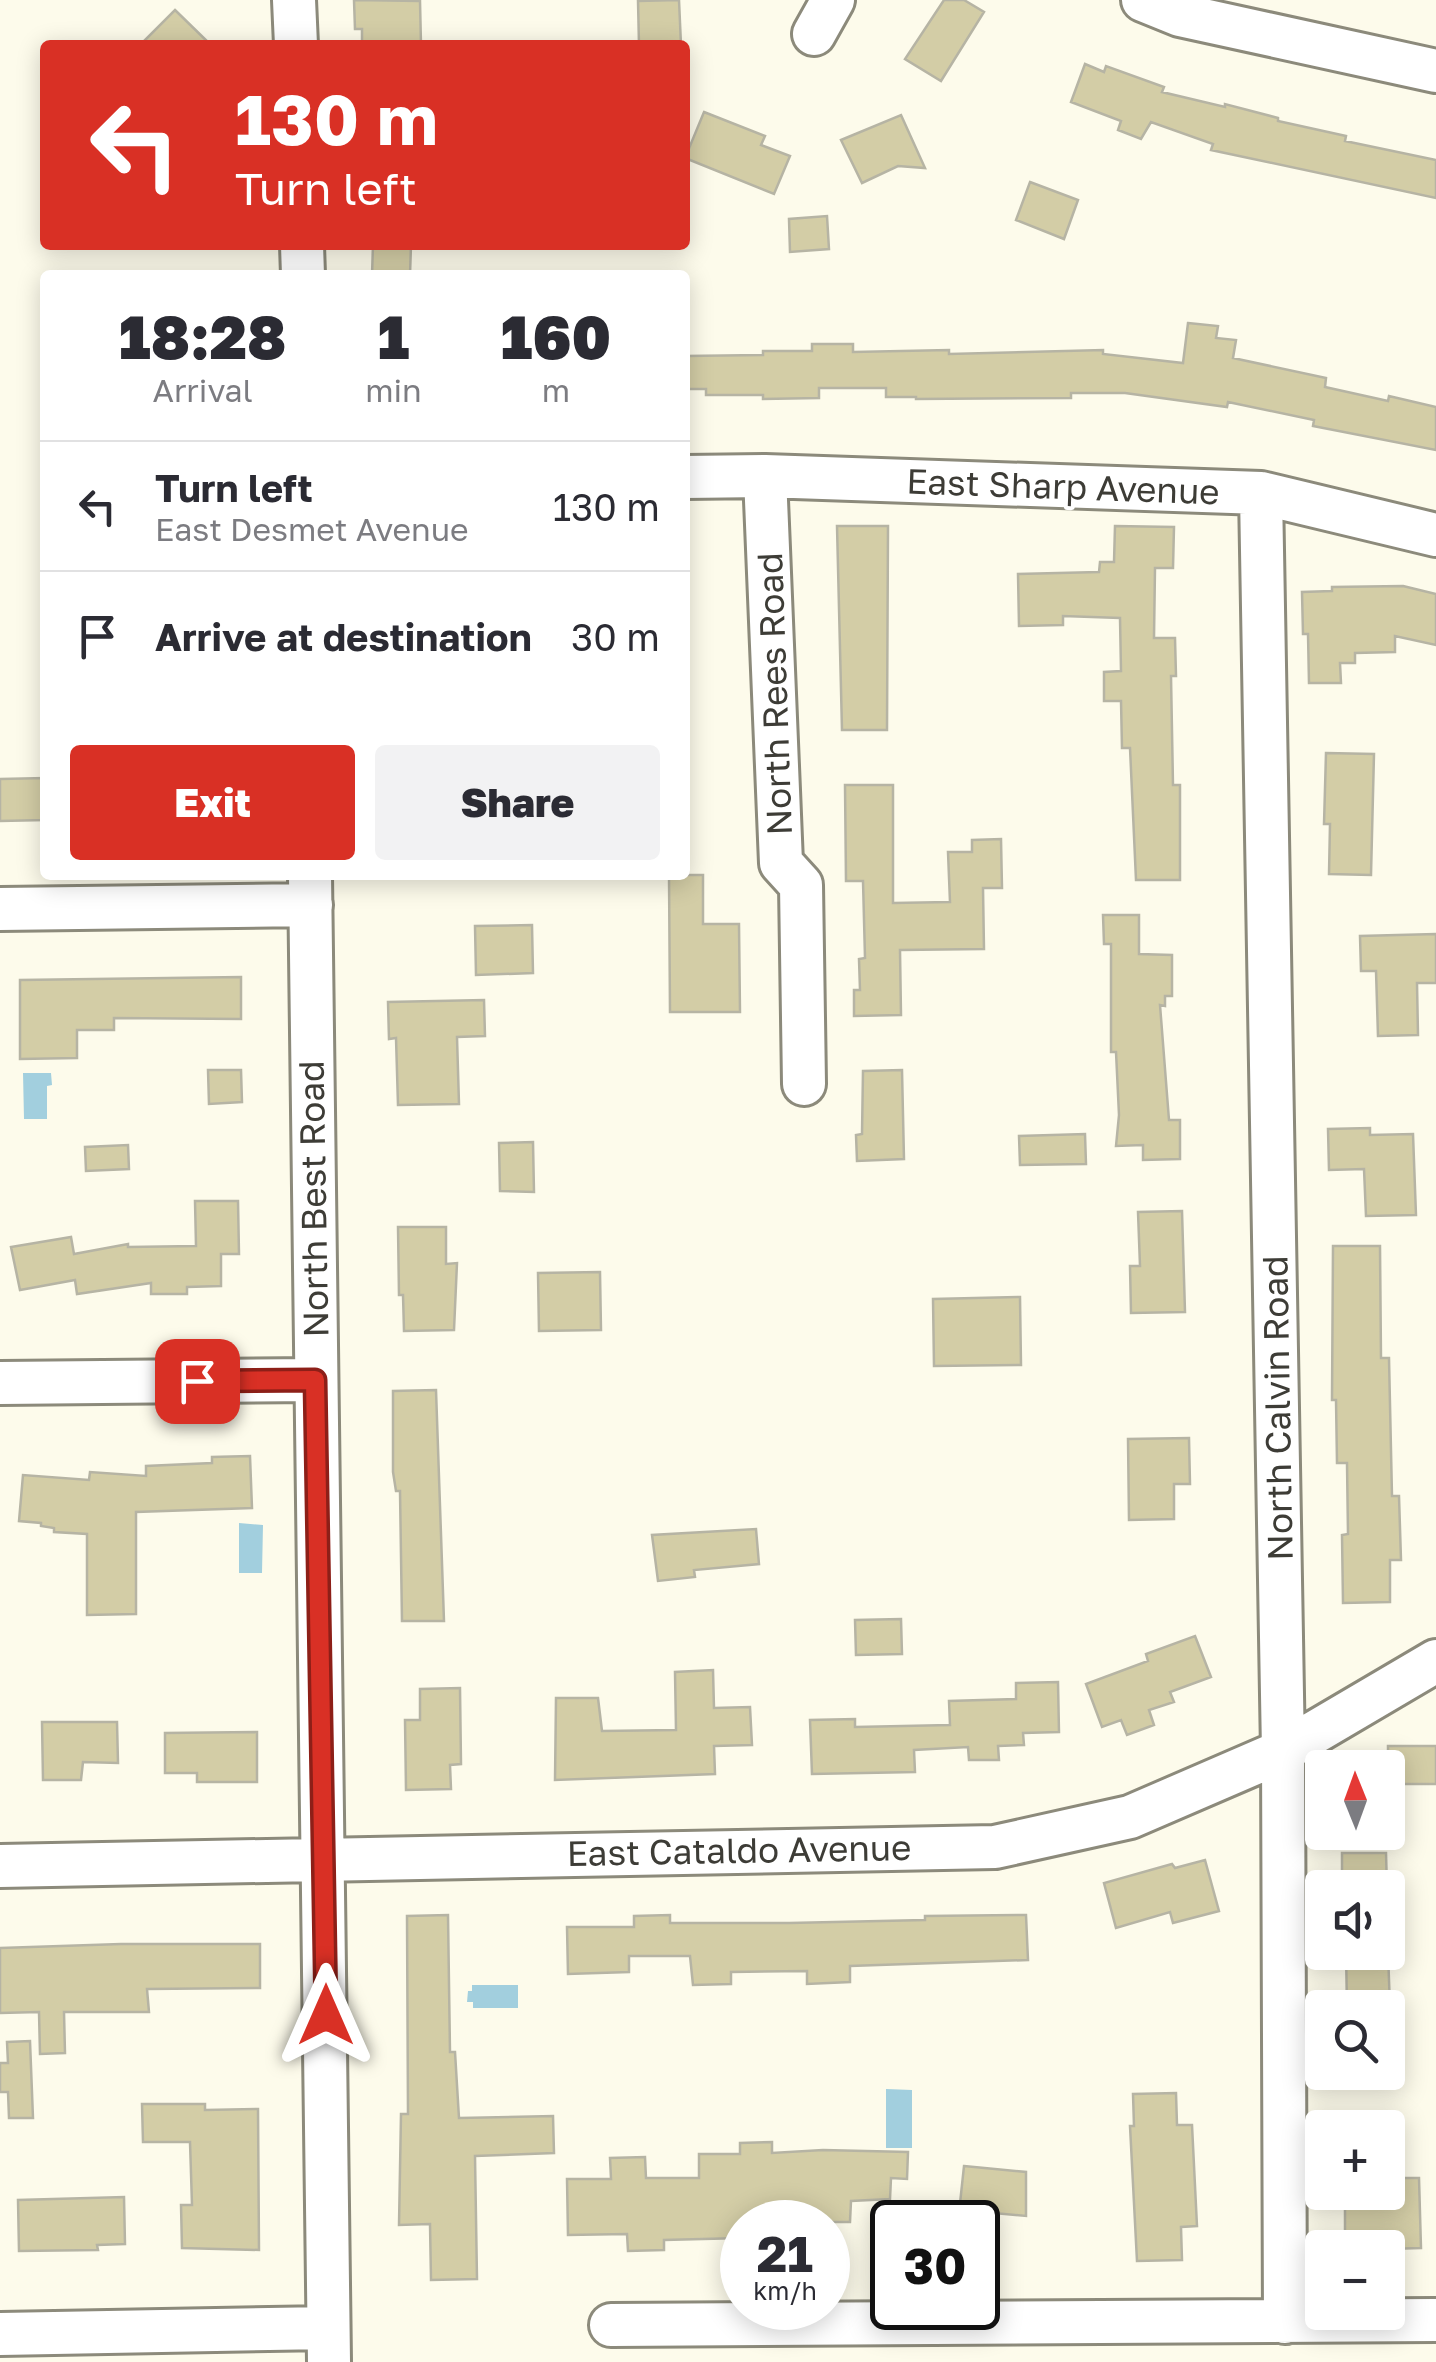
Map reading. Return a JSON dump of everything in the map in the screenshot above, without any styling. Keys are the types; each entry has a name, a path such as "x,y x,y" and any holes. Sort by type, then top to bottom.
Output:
{"street":[{"path":"294,0 296,40"},
{"path":"1143,0 1180,14 1436,71"},
{"name":"East Sharp Avenue","path":"690,477 765,476 1261,493 1436,535"},
{"name":"North Rees Road","path":"765,476 781,863 801,884 804,1084"},
{"name":"North Calvin Road","path":"1261,493 1283,1751 1285,2322"},
{"path":"0,909 310,890"},
{"name":"North Best Road","path":"310,890 315,1380 326,1859 329,2345"},
{"path":"0,1384 315,1380"},
{"name":"East Cataldo Avenue","path":"0,1866 995,1847 1130,1817 1283,1751 1436,1662"},
{"path":"611,2325 1436,2320"},
{"path":"0,2334 329,2345"}],"water":[{"path":"23,1073 51,1073 47,1119 24,1119"},
{"path":"239,1523 263,1525 262,1573 239,1573"},
{"path":"472,1985 518,1985 518,2008 473,2008 473,2002 467,2002"},
{"path":"886,2089 912,2090 912,2148 886,2148"}],"building":[{"path":"354,0 420,1 421,40 362,40 362,29 355,29"},
{"path":"679,0 681,40 639,40 638,1"},
{"path":"944,0 964,0 984,12 941,81 905,59"},
{"path":"175,10 206,40 145,40"},
{"path":"1085,64 1104,72 1106,66 1164,87 1162,92 1225,104 1346,136 1345,141 1436,160 1436,198 1211,150 1213,144 1151,122 1141,139 1118,130 1121,121 1071,102"},
{"path":"704,112 765,136 761,145 790,156 774,194 690,160 690,146"},
{"path":"901,115 925,168 898,166 862,183 841,140"},
{"path":"1030,182 1078,200 1064,239 1016,220"},
{"path":"827,216 829,249 790,252 789,219"},
{"path":"373,250 411,250 410,270 372,270"},
{"path":"1188,323 1218,326 1216,338 1236,340 1233,358 1326,378 1325,387 1436,407 1436,450 1313,426 1314,420 1228,402 1227,407 1125,393 1071,393 1071,398 916,399 886,397 886,388 819,388 819,398 763,399 763,395 706,395 706,389 690,389 690,356 812,351 812,344 853,344 853,352 949,350 949,354 1103,350 1103,354 1183,363"},
{"path":"837,526 888,526 887,730 842,730"},
{"path":"1115,526 1174,527 1173,568 1155,568 1154,638 1175,638 1176,676 1171,676 1173,785 1180,785 1180,880 1136,880 1130,748 1122,748 1121,701 1104,701 1104,672 1121,671 1120,618 1063,616 1063,625 1019,626 1018,574 1099,572 1100,562 1114,562"},
{"path":"1403,586 1436,594 1436,645 1395,636 1395,652 1355,653 1355,663 1340,663 1341,683 1309,683 1302,592 1332,591 1332,587"},
{"path":"1326,753 1374,754 1371,875 1329,874 1330,824 1324,824"},
{"path":"40,778 40,820 0,821 0,779"},
{"path":"845,785 893,785 893,903 950,902 948,852 972,852 972,840 1001,839 1002,888 983,888 984,949 900,950 901,1015 854,1016 854,990 860,990 859,959 865,958 863,881 846,881"},
{"path":"690,875 703,875 703,924 739,924 740,1012 670,1012 669,880 690,880"},
{"path":"1103,915 1139,915 1139,954 1172,955 1172,996 1165,996 1165,1006 1160,1005 1169,1120 1180,1120 1180,1159 1143,1160 1143,1145 1116,1146 1119,1115 1116,1052 1111,1052 1111,944 1104,944"},
{"path":"532,925 533,973 476,975 475,926"},
{"path":"1436,934 1436,983 1417,983 1418,1035 1378,1036 1376,971 1361,971 1360,936"},
{"path":"241,977 241,1019 114,1018 114,1030 77,1030 77,1058 20,1059 20,980"},
{"path":"484,1000 485,1036 457,1037 459,1104 398,1105 396,1038 389,1039 388,1002"},
{"path":"208,1070 241,1070 242,1102 209,1104"},
{"path":"902,1070 904,1159 857,1161 856,1135 862,1134 863,1071"},
{"path":"1370,1128 1370,1135 1413,1134 1416,1215 1366,1216 1364,1169 1329,1170 1328,1129"},
{"path":"1085,1134 1086,1164 1020,1165 1019,1136"},
{"path":"533,1142 534,1192 500,1191 499,1143"},
{"path":"128,1145 129,1169 86,1171 85,1147"},
{"path":"195,1201 238,1201 239,1254 221,1254 221,1286 187,1287 187,1294 151,1294 151,1283 77,1294 75,1280 20,1290 11,1247 71,1237 74,1254 128,1244 196,1246"},
{"path":"1182,1211 1185,1312 1131,1313 1130,1266 1140,1266 1138,1212"},
{"path":"398,1227 446,1227 446,1264 457,1263 454,1330 404,1331"},
{"path":"1333,1246 1380,1246 1381,1358 1389,1358 1392,1496 1399,1496 1401,1560 1390,1560 1390,1602 1343,1603 1342,1535 1348,1534 1347,1463 1337,1463 1336,1400 1332,1400"},
{"path":"600,1272 601,1330 539,1331 538,1273"},
{"path":"1020,1297 1021,1365 934,1366 933,1299"},
{"path":"436,1390 444,1621 402,1621 400,1491 396,1491 393,1472 393,1391"},
{"path":"1189,1438 1190,1484 1174,1484 1174,1519 1129,1520 1128,1439"},
{"path":"250,1456 252,1508 136,1512 136,1614 87,1615 87,1534 54,1532 54,1528 41,1523 19,1521 23,1475 89,1480 90,1472 146,1476 146,1466 212,1463 212,1457"},
{"path":"756,1529 759,1564 694,1570 695,1577 658,1581 652,1535"},
{"path":"901,1619 902,1654 856,1655 855,1620"},
{"path":"1195,1636 1211,1677 1170,1692 1174,1702 1149,1710 1154,1725 1127,1735 1121,1720 1102,1727 1086,1684 1148,1661 1146,1654"},
{"path":"713,1670 714,1708 750,1707 752,1745 714,1746 715,1774 555,1780 556,1698 598,1698 602,1731 676,1730 675,1672"},
{"path":"1058,1682 1059,1732 1023,1733 1024,1745 998,1746 999,1760 969,1760 968,1747 914,1750 915,1772 812,1774 810,1720 855,1719 855,1727 950,1725 949,1701 1016,1699 1016,1683"},
{"path":"460,1688 461,1764 450,1765 451,1789 406,1790 405,1720 420,1720 420,1689"},
{"path":"42,1722 117,1722 118,1763 83,1762 81,1780 43,1780"},
{"path":"257,1732 257,1782 197,1782 197,1773 165,1773 165,1733"},
{"path":"1388,1746 1436,1746 1436,1784 1405,1784 1405,1750 1388,1750"},
{"path":"1342,1853 1386,1853 1386,1870 1342,1870"},
{"path":"1205,1860 1219,1911 1173,1923 1170,1912 1116,1928 1104,1883 1172,1864 1175,1868"},
{"path":"448,1915 450,2052 455,2052 459,2118 553,2116 554,2153 475,2156 477,2279 431,2280 430,2224 399,2225 401,2114 408,2114 407,1916"},
{"path":"670,1915 670,1923 789,1923 1026,1915 1028,1960 850,1966 850,1982 807,1984 807,1971 731,1972 731,1984 693,1985 690,1956 629,1956 629,1972 568,1974 567,1927 634,1927 634,1916"},
{"path":"260,1944 260,1988 147,1989 149,2012 64,2012 65,2053 40,2054 39,2012 0,2013 0,1948"},
{"path":"1346,1970 1389,1970 1389,1990 1347,1990"},
{"path":"30,2041 33,2118 9,2118 8,2092 0,2092 0,2063 8,2063 7,2042"},
{"path":"1176,2093 1177,2125 1192,2125 1197,2226 1181,2227 1182,2260 1137,2261 1130,2126 1134,2126 1133,2094"},
{"path":"142,2104 205,2104 205,2110 258,2109 259,2250 182,2248 181,2205 192,2205 190,2142 143,2142"},
{"path":"772,2142 772,2153 908,2152 907,2179 891,2178 890,2199 851,2201 850,2222 850,2200 720,2200 720,2239 664,2240 664,2250 628,2251 627,2234 568,2235 567,2179 611,2179 610,2158 645,2157 646,2178 699,2178 699,2154 740,2154 740,2143"},
{"path":"964,2166 1026,2172 1026,2216 1000,2214 1000,2200 960,2200"},
{"path":"1405,2178 1419,2178 1421,2248 1405,2248 1405,2230 1345,2230 1345,2210 1405,2210"},
{"path":"124,2197 125,2244 97,2245 98,2250 19,2251 18,2200"}],"route":[{"path":"197,1381 315,1380 326,2015"}]}
